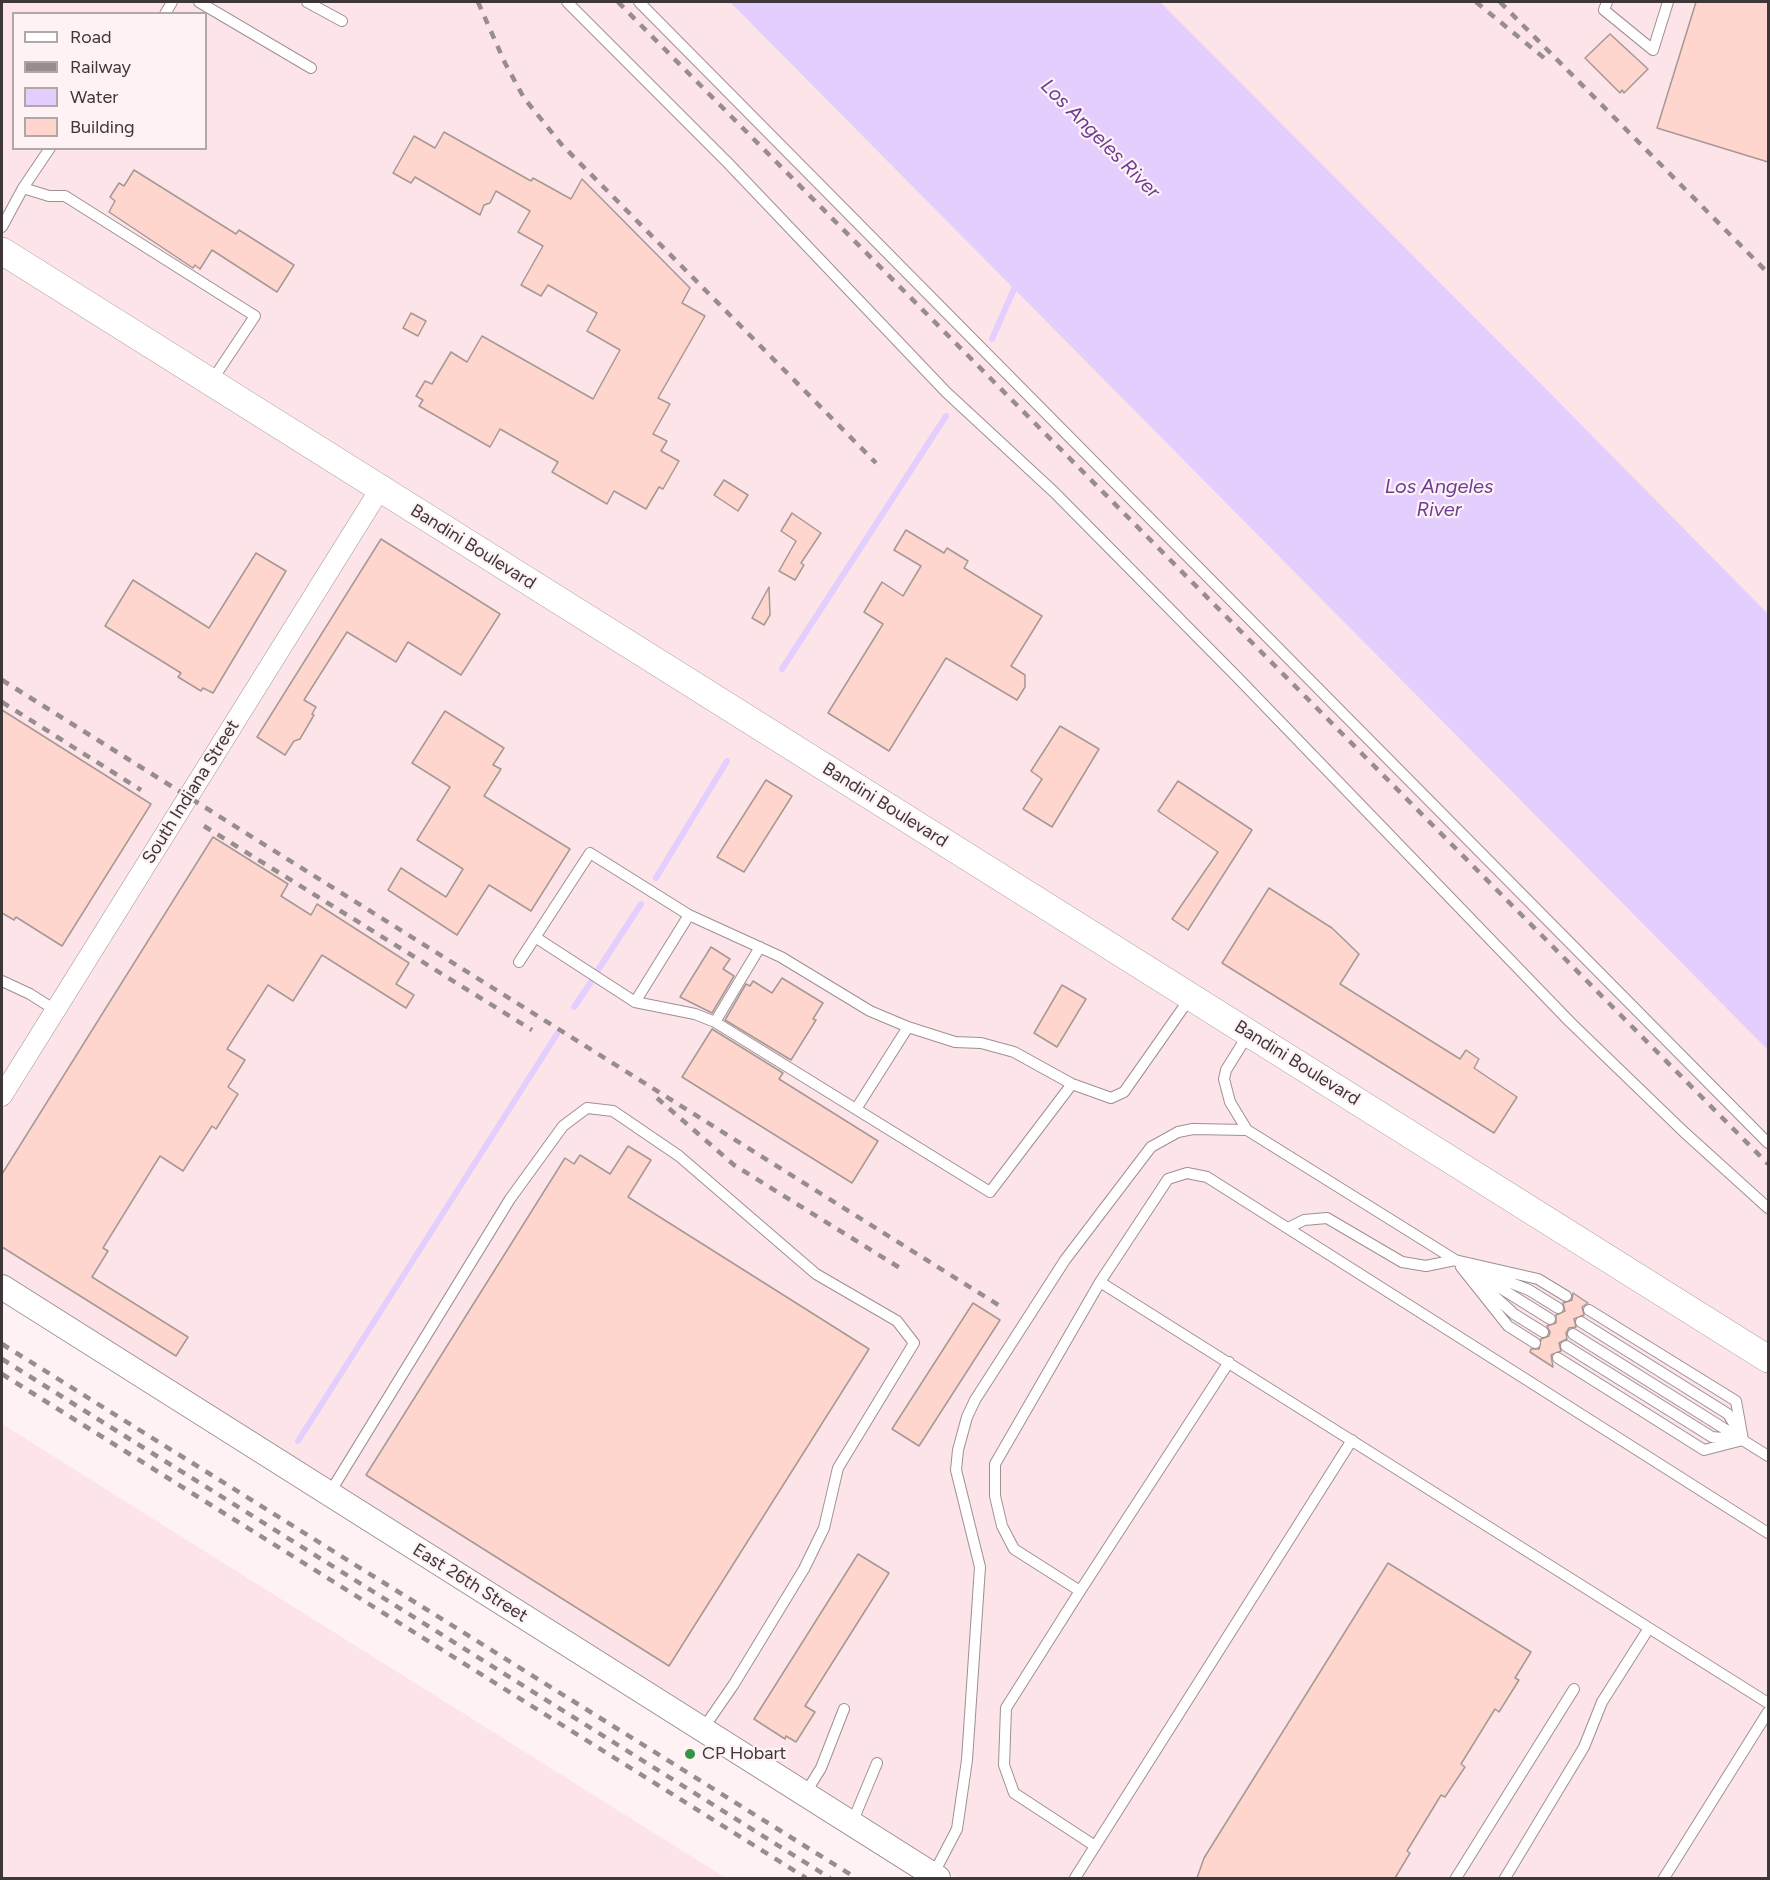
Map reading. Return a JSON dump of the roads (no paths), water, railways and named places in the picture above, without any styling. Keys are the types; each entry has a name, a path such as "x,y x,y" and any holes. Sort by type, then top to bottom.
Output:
{"main road":[{"name":"Bandini Boulevard","path":"2,252 1768,1359"}],"street":[{"name":"South Indiana Street","path":"2,1096 380,489"},
{"name":"East 26th Street","path":"2,1287 935,1877"}],"lane":[{"path":"199,2 311,68"},
{"path":"307,2 342,21"},
{"path":"567,2 728,163 946,392 1054,492 1213,653 1570,1022 1684,1132 1768,1208"},
{"path":"639,2 1768,1143"},
{"path":"1606,2 1604,10 1653,50 1668,2"},
{"path":"2,227 23,188 49,150"},
{"path":"23,188 49,195 65,196 255,316 211,382"},
{"path":"519,962 590,853 689,915 760,947 814,975 870,1011 908,1027 955,1042 981,1043 1014,1052 1072,1084 1111,1098 1125,1092 1191,997"},
{"path":"635,1002 689,915"},
{"path":"535,937 635,1002 695,1014 715,1022 990,1192 1072,1084"},
{"path":"715,1022 760,947"},
{"path":"3,986 55,1010"},
{"path":"856,1109 908,1027"},
{"path":"1249,1033 1226,1070 1224,1079 1230,1102 1247,1130 1550,1319"},
{"path":"328,1494 510,1199 563,1126 587,1108 613,1111 679,1156 816,1274 897,1321 914,1343 838,1468 824,1528 804,1569 734,1684 703,1729"},
{"path":"935,1877 957,1828 968,1760 980,1567 956,1470 967,1417 1065,1260 1151,1147 1178,1132 1193,1129 1247,1130"},
{"path":"1080,1591 1014,1549 1002,1526 995,1496 995,1464 1100,1282 1168,1179 1187,1173 1207,1176 1768,1533"},
{"path":"1288,1228 1304,1220 1327,1218 1402,1262 1426,1266 1455,1260 1538,1279 1566,1296"},
{"path":"1455,1260 1529,1290 1558,1308"},
{"path":"1455,1260 1514,1314 1543,1332"},
{"path":"1455,1260 1508,1326 1535,1343"},
{"path":"1100,1282 1768,1703"},
{"path":"1589,1310 1736,1401 1743,1440"},
{"path":"1581,1322 1728,1414 1743,1440"},
{"path":"1573,1334 1768,1456"},
{"path":"1566,1346 1712,1437 1743,1440"},
{"path":"1558,1358 1704,1450 1743,1440"},
{"path":"1095,1846 1014,1793 1004,1765 1006,1708 1229,1362"},
{"path":"1075,1878 1352,1440"},
{"path":"1505,1878 1584,1747 1602,1702 1649,1628"},
{"path":"1456,1878 1574,1689"},
{"path":"805,1794 821,1768 844,1708"},
{"path":"1664,1878 1768,1712"},
{"path":"852,1823 877,1763"}],"water":[{"name":"Los Angeles River","path":"730,2 1160,2 1541,384 1768,614 1768,1050"}],"waterway":[{"path":"992,339 1017,282"},
{"path":"782,669 946,416"},
{"path":"656,878 727,761"},
{"path":"598,970 641,904"},
{"path":"574,1007 591,982"},
{"path":"298,1441 557,1034"}],"railway":[{"path":"478,2 505,63 524,98 562,145 876,463"},
{"path":"618,2 1768,1164"},
{"path":"1476,2 1549,62"},
{"path":"1500,2 1768,273"},
{"path":"2,680 1000,1306"},
{"path":"2,702 141,790"},
{"path":"204,826 532,1030"},
{"path":"657,1098 734,1165 900,1268"},
{"path":"2,1344 856,1878"},
{"path":"2,1359 830,1878"},
{"path":"2,1374 806,1878"}],"place":[{"name":"CP Hobart","path":"690,1754"}]}
